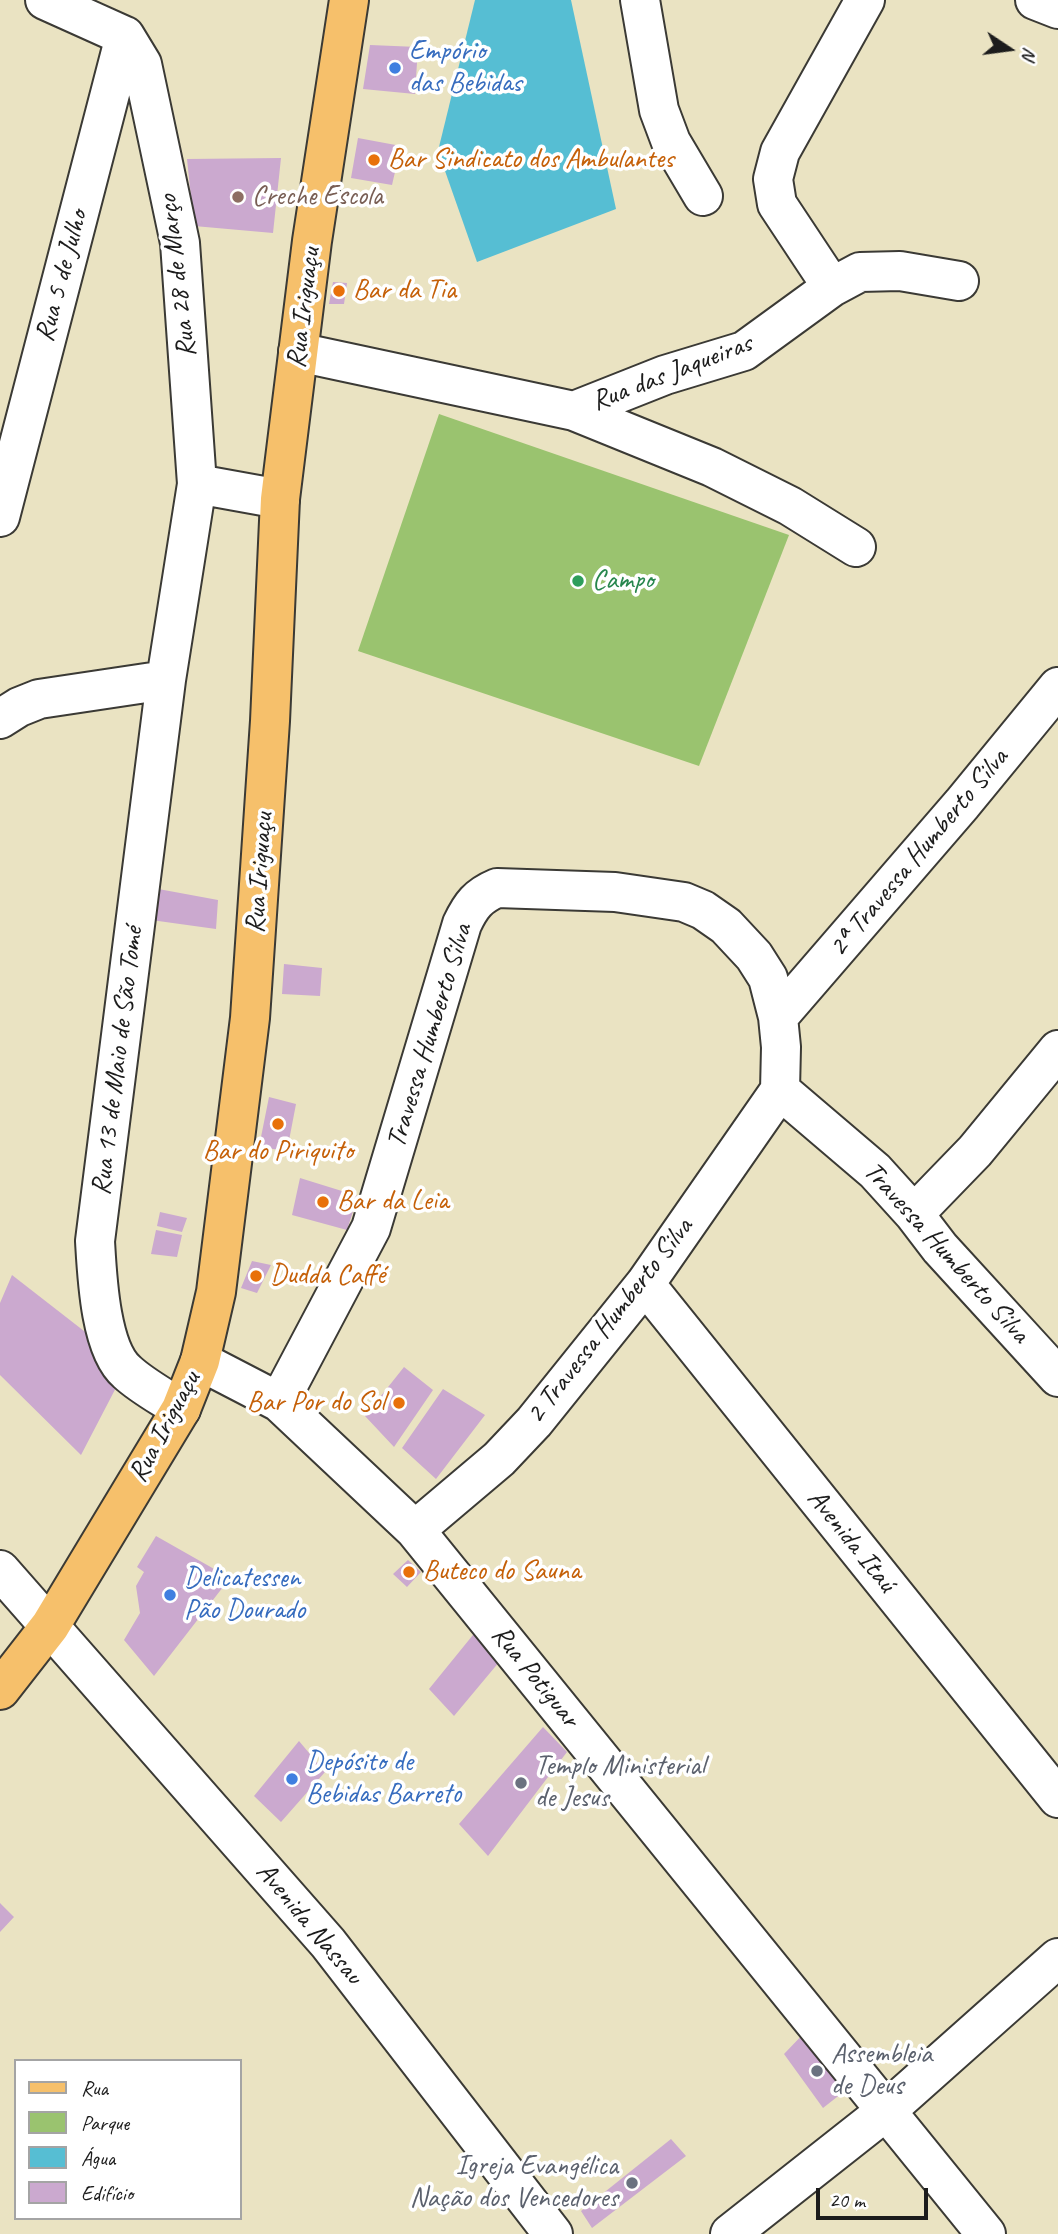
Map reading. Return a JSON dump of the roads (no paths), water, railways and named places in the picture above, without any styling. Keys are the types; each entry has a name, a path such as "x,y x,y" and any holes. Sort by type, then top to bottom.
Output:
{"main road":[{"name":"Rua Iriguaçu","path":"0,1689 50,1626 181,1409 200,1361 216,1293 250,1018 271,721 280,499 312,241 349,0"}],"street":[{"path":"45,0 125,36"},
{"path":"640,0 659,110 671,142 703,195"},
{"path":"832,287 777,204 773,179 780,152 864,0"},
{"path":"1035,0 1058,9"},
{"name":"Rua 28 de Março","path":"125,36 142,64 180,243 197,484"},
{"name":"Rua 5 de Julho","path":"0,517 125,36"},
{"name":"Rua das Jaqueiras","path":"574,411 665,375 744,351 832,287 860,272 900,271 958,282"},
{"name":"Rua das Jaqueiras","path":"298,352 574,411 712,467 790,506 856,547"},
{"path":"197,484 280,499"},
{"name":"Rua 13 de Maio de São Tomé","path":"181,1409 124,1370 108,1340 99,1299 95,1241 166,680 197,484"},
{"path":"0,719 39,699 166,680"},
{"name":"2ª Travessa Humberto Silva","path":"778,1017 962,804 1058,687"},
{"name":"Travessa Humberto Silva","path":"279,1402 371,1228 462,924 470,907 481,895 497,888 614,892 684,902 704,910 726,926 754,956 768,978 778,1017 781,1047 780,1090 875,1171 940,1248 1058,1377"},
{"path":"914,1214 975,1150 1058,1050"},
{"name":"2 Travessa Humberto Silva","path":"415,1530 499,1460 534,1422 645,1284 780,1090"},
{"name":"Avenida Itaú","path":"645,1284 1058,1798"},
{"name":"Rua Potiguar","path":"200,1361 279,1402 415,1530 986,2234"},
{"name":"Avenida Nassau","path":"0,1570 328,1943 553,2234"},
{"path":"730,2234 886,2110 1058,1958"}],"water":[{"path":"475,0 571,0 616,209 477,262 438,151"}],"place":[{"name":"Empório das Bebidas","path":"395,68"},
{"name":"Bar Sindicato dos Ambulantes","path":"374,160"},
{"name":"Creche Escola","path":"238,197"},
{"name":"Bar da Tia","path":"339,291"},
{"name":"Campo","path":"578,581"},
{"name":"Bar do Piriquito","path":"278,1124"},
{"name":"Bar da Leia","path":"323,1202"},
{"name":"Dudda Caffé","path":"256,1276"},
{"name":"Bar Por do Sol","path":"399,1403"},
{"name":"Buteco do Sauna","path":"409,1572"},
{"name":"Delicatessen Pão Dourado","path":"170,1595"},
{"name":"Depósito de Bebidas Barreto","path":"292,1779"},
{"name":"Templo Ministerial de Jesus","path":"521,1783"},
{"name":"Assembleia de Deus","path":"817,2071"},
{"name":"Igreja Evangélica Nação dos Vencedores","path":"632,2183"}]}
